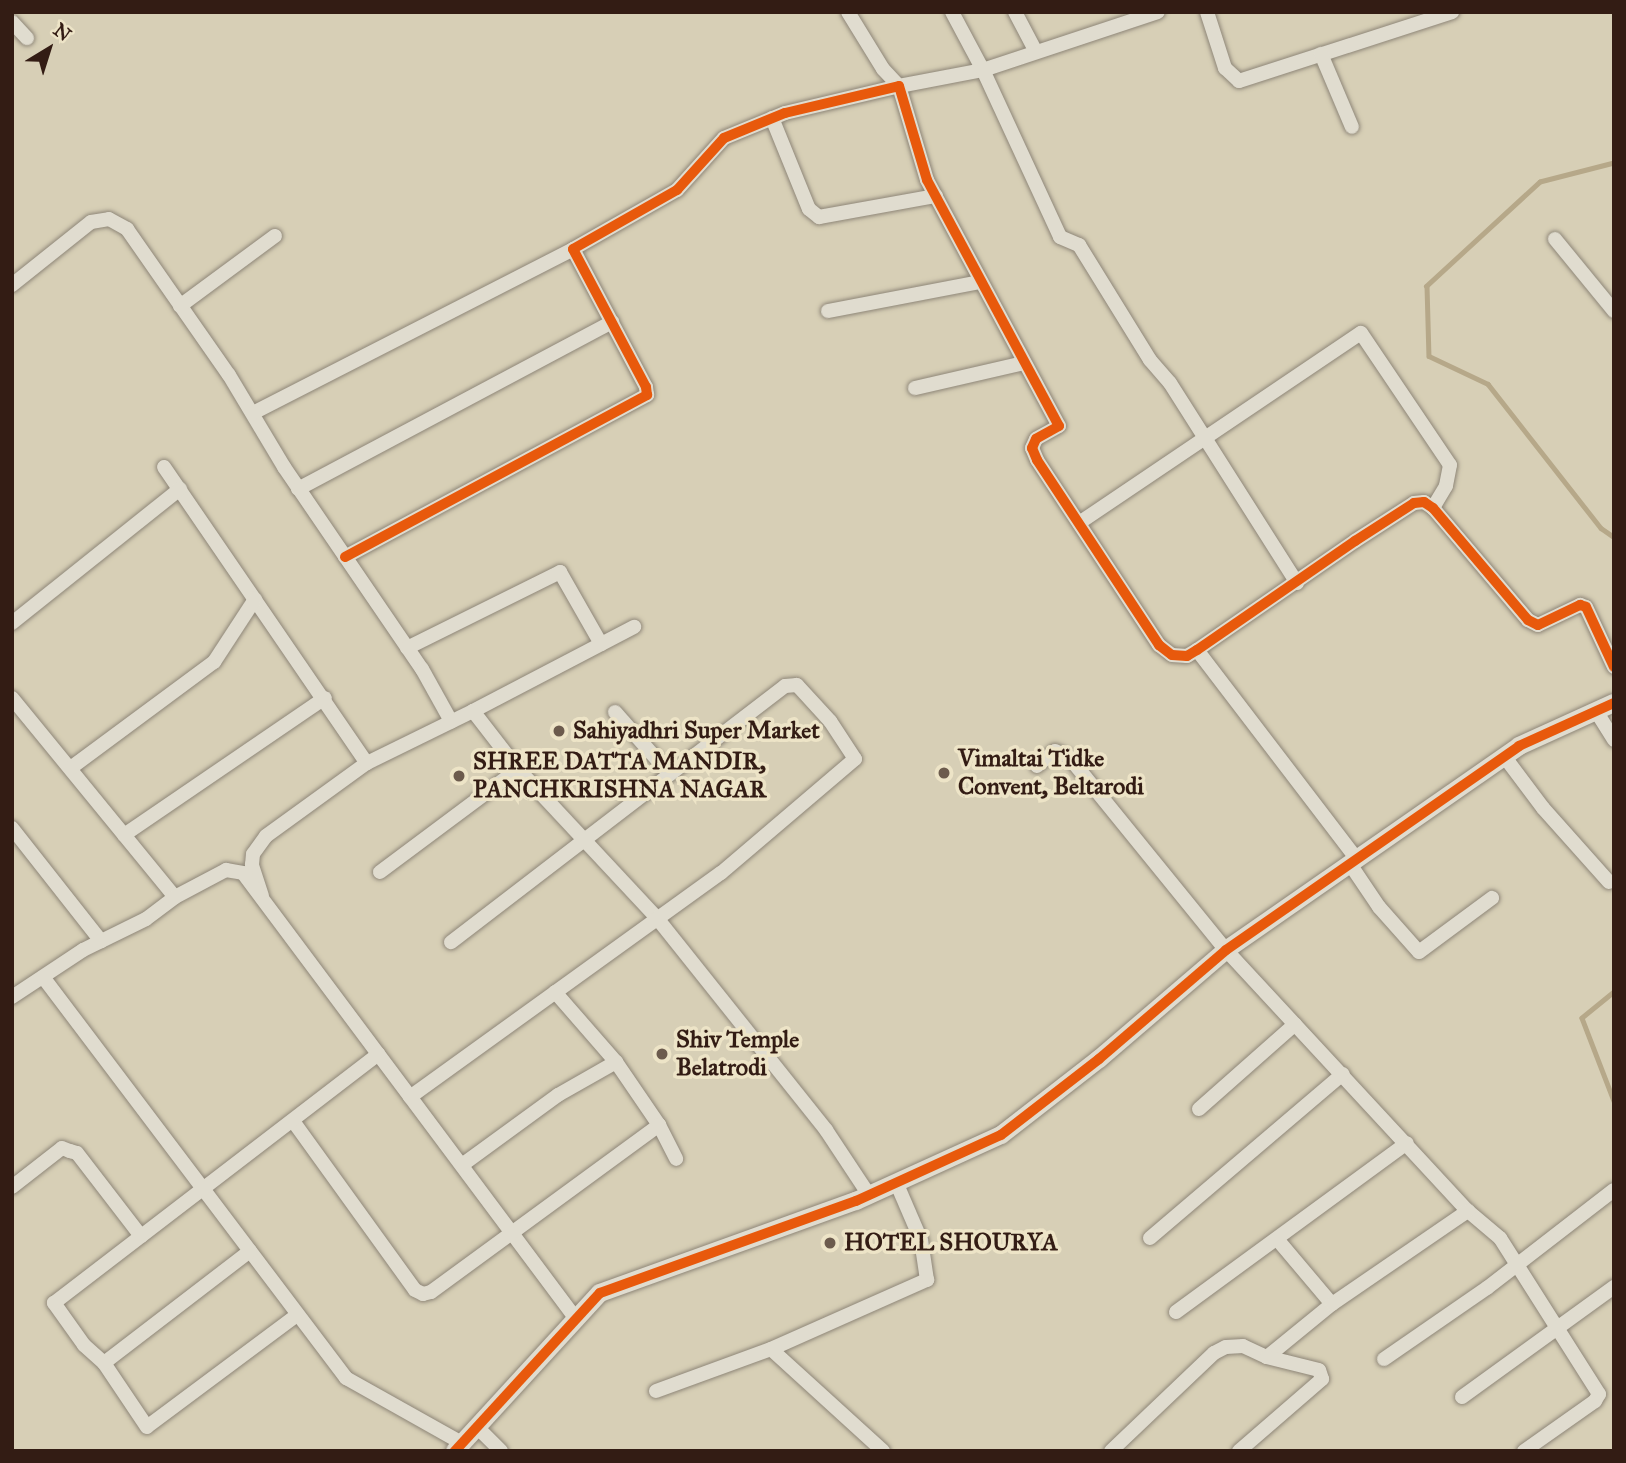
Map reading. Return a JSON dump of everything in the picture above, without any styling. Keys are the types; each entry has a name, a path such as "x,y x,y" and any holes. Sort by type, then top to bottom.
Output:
{"street":[{"path":"848,12 883,69 899,86 928,180 1059,426 1036,439 1032,448 1159,645 1172,655 1187,656 1414,503 1424,502 1433,508 1528,620 1538,625 1580,604 1586,607 1614,667"},
{"path":"952,12 983,70 1060,237 1079,245 1150,360 1170,383 1297,583"},
{"path":"1015,12 1036,52"},
{"path":"1110,12 1117,26"},
{"path":"253,413 573,249 677,190 724,138 772,118 899,86 983,70 1158,12"},
{"path":"1207,12 1224,68 1239,81 1452,12"},
{"path":"12,22 27,38"},
{"path":"1321,54 1352,127"},
{"path":"772,118 809,209 819,217 936,196"},
{"path":"12,285 92,222 109,219 127,229 253,413 298,489 407,648 451,721"},
{"path":"180,306 275,236"},
{"path":"1555,239 1614,311"},
{"path":"345,557 647,395 646,387 573,249"},
{"path":"828,311 980,282"},
{"path":"298,489 612,322"},
{"path":"1079,523 1361,333 1450,466 1446,486 1433,508"},
{"path":"915,388 1024,363"},
{"path":"164,467 325,698 367,763"},
{"path":"12,623 180,489"},
{"path":"407,648 561,572 601,644"},
{"path":"72,767 214,662 255,599"},
{"path":"262,896 252,864 260,843 367,763 634,627"},
{"path":"1197,650 1354,861 1379,907 1419,952 1492,898"},
{"path":"410,1097 721,873 855,759 830,721 797,685 785,686 451,942"},
{"path":"12,698 72,767 175,897"},
{"path":"124,835 325,698"},
{"path":"43,977 346,1378 458,1447 600,1293 869,1195 1001,1135 1099,1059 1226,950 1519,746 1614,703"},
{"path":"473,711 518,769 657,918 826,1130 869,1195"},
{"path":"1596,711 1614,740"},
{"path":"615,712 669,773"},
{"path":"1037,766 1055,751 1069,757 1226,950 1468,1211 1500,1238 1599,1394 1595,1401 1524,1451"},
{"path":"1504,756 1542,808 1609,882"},
{"path":"380,872 518,769"},
{"path":"12,828 101,941"},
{"path":"12,997 101,941 146,919 175,897 226,870 243,873 576,1319"},
{"path":"555,992 615,1062 659,1125 676,1159"},
{"path":"1199,1109 1296,1024"},
{"path":"298,1315 147,1427 104,1363 84,1345 54,1303 378,1054"},
{"path":"462,1165 558,1095 615,1062"},
{"path":"1150,1238 1343,1074"},
{"path":"293,1121 415,1290 423,1294 431,1292 659,1125"},
{"path":"1176,1312 1407,1143"},
{"path":"12,1187 62,1148 77,1153 141,1236"},
{"path":"656,1391 771,1349 918,1287 927,1280 921,1240 896,1182"},
{"path":"1384,1359 1487,1288 1614,1190"},
{"path":"1267,1357 1332,1304 1468,1211"},
{"path":"1276,1239 1332,1304"},
{"path":"104,1363 250,1251"},
{"path":"1462,1397 1614,1287"},
{"path":"1111,1451 1214,1353 1226,1347 1243,1346 1267,1357 1319,1370 1322,1379 1239,1451"},
{"path":"771,1349 883,1451"},
{"path":"477,1427 501,1451"}],"waterway":[{"path":"1614,163 1540,182 1427,286 1429,356 1488,384 1601,528 1614,537"},
{"path":"1614,992 1582,1018 1614,1101"}],"cycle path":[{"path":"345,557 647,395 646,387 573,249 677,190 724,138 785,113 899,86 927,180 1059,426 1036,439 1032,448 1037,460 1159,645 1172,655 1187,656 1355,541 1414,503 1424,502 1433,508 1528,620 1538,625 1580,605 1586,607 1614,667"},
{"path":"455,1451 600,1293 856,1201 1001,1135 1099,1059 1226,950 1519,746 1614,703"}],"place":[{"name":"Sahiyadhri Super Market","path":"559,731"},
{"name":"Vimaltai Tidke Convent, Beltarodi","path":"944,773"},
{"name":"SHREE DATTA MANDIR, PANCHKRISHNA NAGAR","path":"459,776"},
{"name":"Shiv Temple Belatrodi","path":"662,1054"},
{"name":"HOTEL SHOURYA","path":"830,1243"}]}
